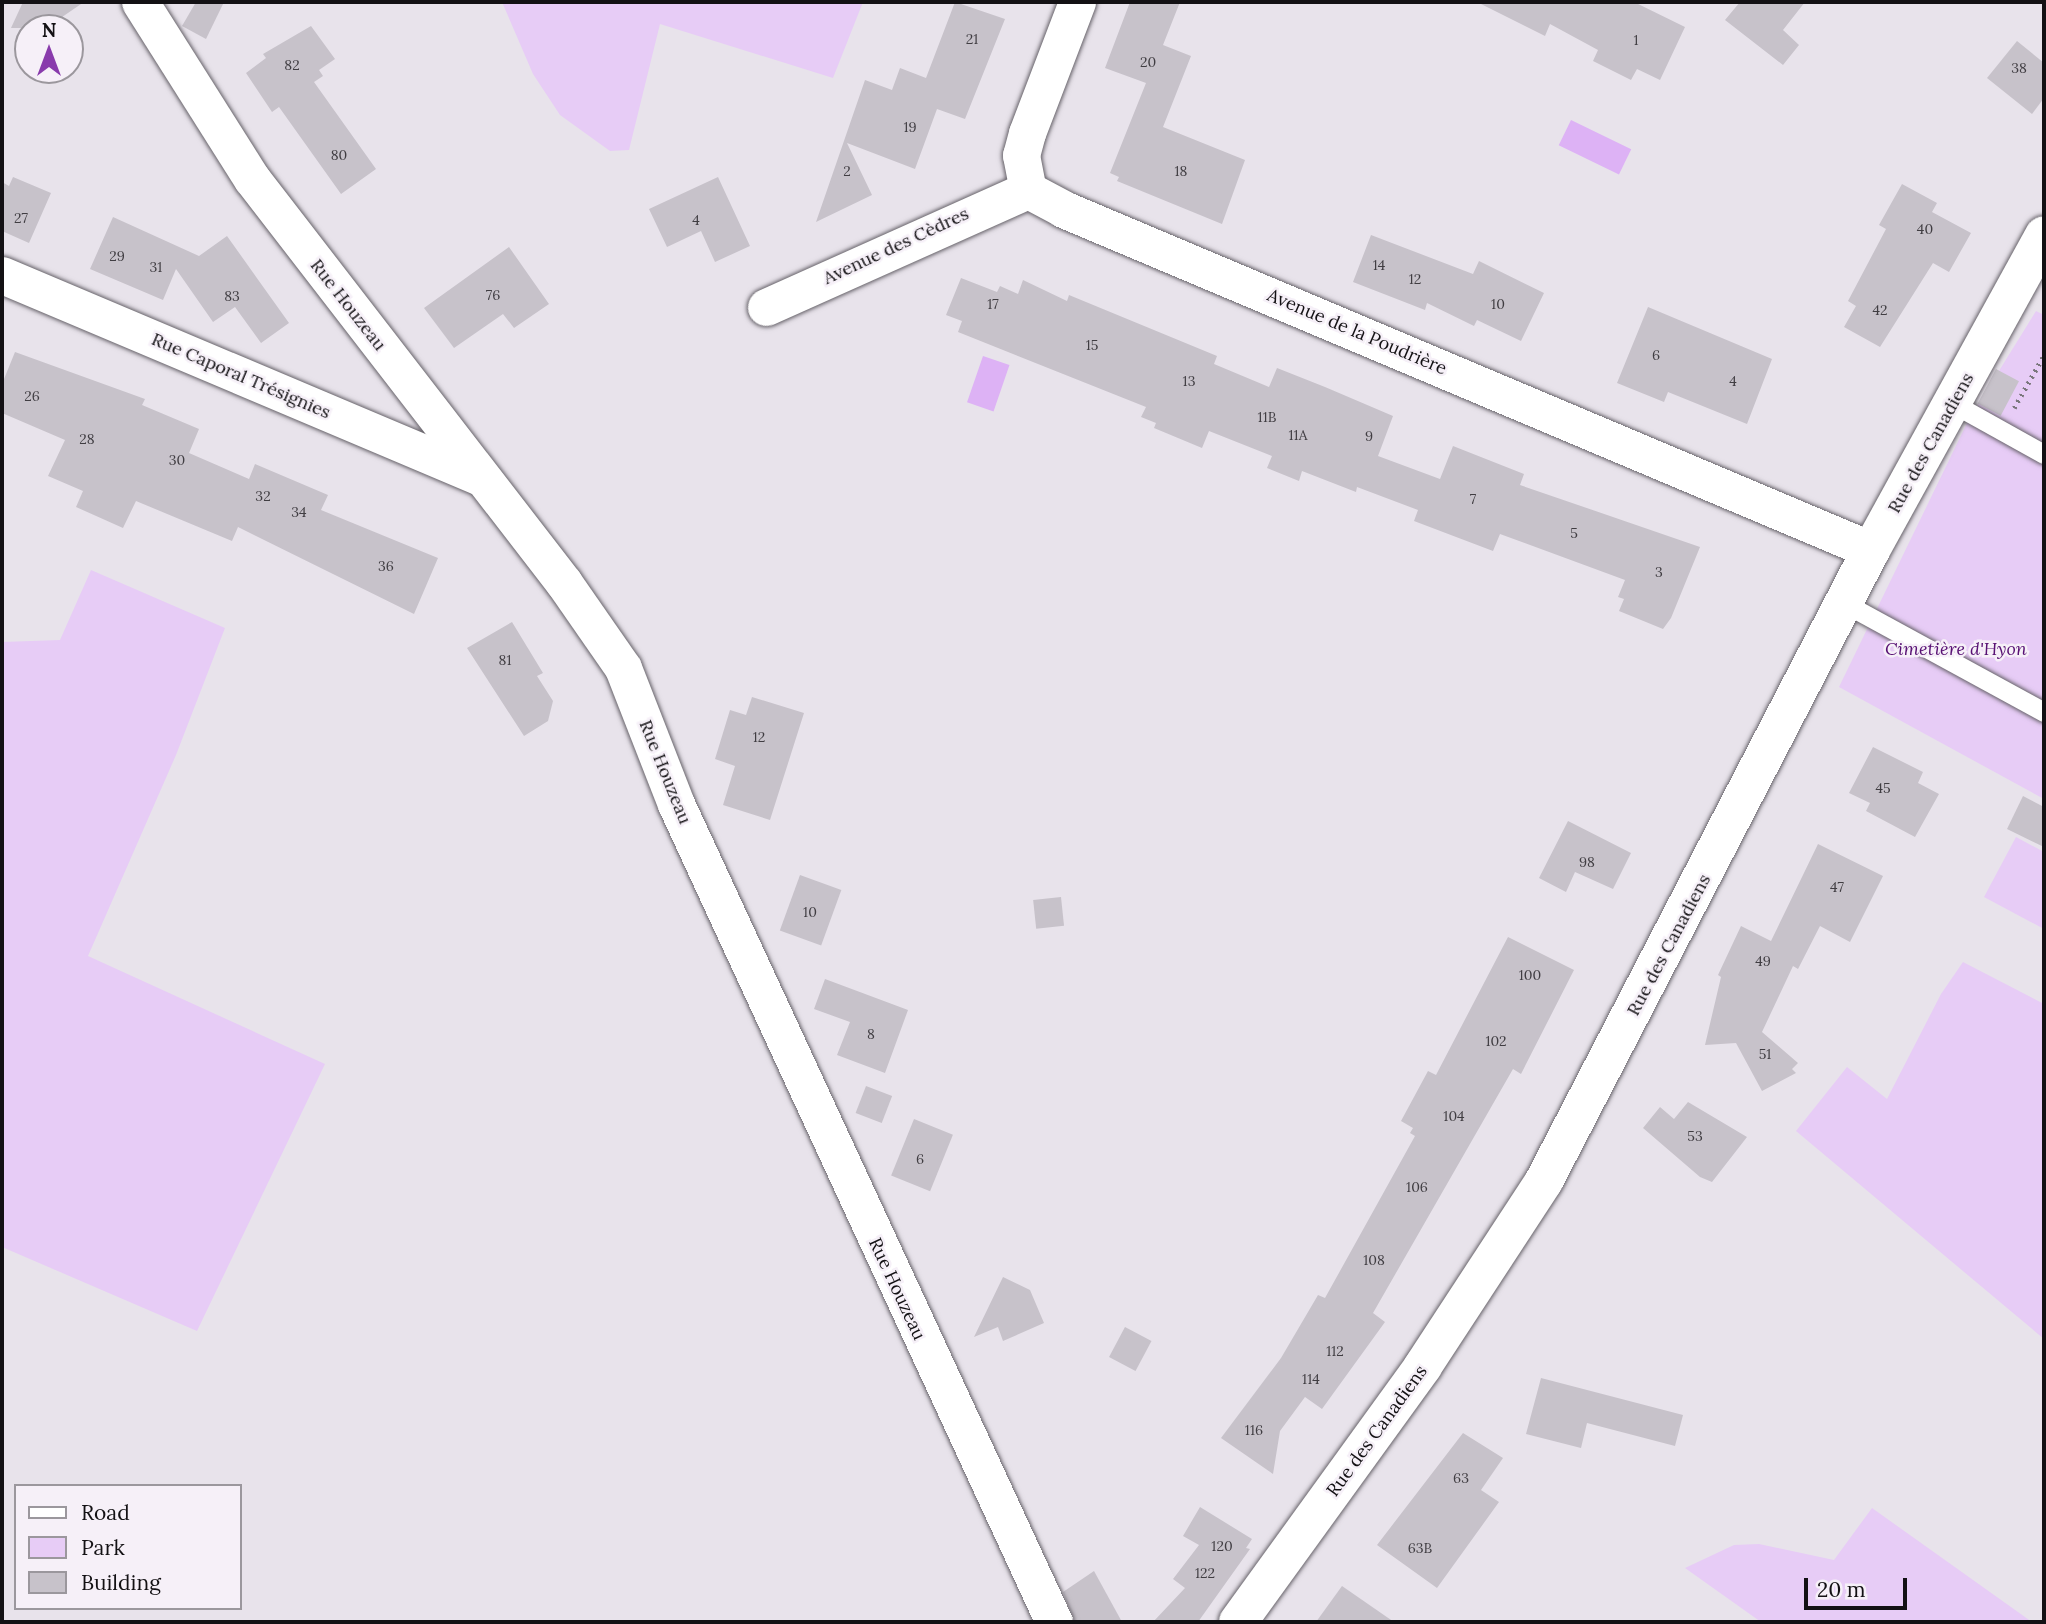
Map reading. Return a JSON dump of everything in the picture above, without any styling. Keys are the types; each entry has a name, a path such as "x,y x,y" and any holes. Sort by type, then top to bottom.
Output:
{"street":[{"name":"Rue Houzeau","path":"139,2 252,179 518,525 623,668 676,804 1054,1622"},
{"path":"1028,190 1021,155 1077,2"},
{"name":"Avenue des Cèdres","path":"766,307 1028,190"},
{"name":"Avenue de la Poudrière","path":"1028,190 1063,209 1871,550"},
{"name":"Rue des Canadiens","path":"1238,1622 1423,1366 1544,1181 1871,550 2039,255"},
{"name":"Rue Caporal Trésignies","path":"2,275 481,477"}],"lane":[{"path":"1954,404 2044,454"},
{"path":"1844,603 2044,712"}],"path":[{"path":"2013,411 2044,355"}],"green space":[{"path":"502,2 863,2 833,78 660,24 629,150 610,151 560,115 533,74"},
{"name":"Cimetière d'Hyon","path":"2036,311 2044,315 2044,799 1839,687 1968,421"},
{"path":"91,570 225,628 176,755 88,956 325,1064 197,1331 2,1247 2,642 60,640"},
{"path":"2016,837 2044,852 2044,929 1984,897"},
{"path":"1963,962 2044,1004 2044,1339 1796,1131 1847,1067 1887,1099 1941,994"},
{"path":"1872,1508 2032,1622 1761,1622 1685,1568 1734,1545 1759,1544 1834,1560"}],"shaded area":[{"path":"1571,120 1631,149 1619,175 1559,145"},
{"path":"983,356 1009,365 994,411 967,402"}],"building":[{"path":"23,2 84,2 66,14 17,14"},
{"path":"196,2 224,2 206,39 182,26"},
{"path":"955,2 1005,19 965,119 937,109 915,169 847,143 872,195 816,222 865,80 892,90 900,68 926,78"},
{"path":"1130,2 1180,2 1163,45 1191,56 1163,127 1245,160 1222,224 1117,181 1119,177 1110,173 1146,83 1105,68"},
{"path":"1477,2 1634,2 1685,27 1660,80 1637,69 1631,80 1593,61 1598,50 1550,24 1545,36"},
{"path":"1740,2 1805,2 1783,30 1799,45 1783,65 1725,20"},
{"path":"311,26 335,59 319,70 323,76 314,82 376,169 341,194 279,107 272,112 246,73 266,58 263,54"},
{"path":"2017,41 2044,63 2044,98 2032,114 1987,78"},
{"path":"13,177 51,193 29,243 2,231 2,182 9,186"},
{"path":"718,177 750,246 715,262 701,231 667,247 649,209"},
{"path":"1902,184 1937,203 1932,212 1971,233 1949,272 1933,263 1880,347 1844,327 1856,306 1848,301 1886,229 1879,225"},
{"path":"113,217 199,256 227,236 289,323 261,343 235,307 213,322 176,269 163,300 90,269"},
{"path":"1371,235 1473,274 1479,261 1544,293 1521,341 1477,320 1474,326 1427,303 1425,310 1353,282"},
{"path":"509,247 549,304 514,328 503,314 454,348 424,308"},
{"path":"961,278 997,292 1000,286 1018,294 1023,280 1067,301 1069,295 1217,356 1214,364 1269,387 1277,368 1325,387 1393,416 1378,456 1440,479 1453,446 1524,474 1520,485 1700,547 1671,618 1663,629 1619,611 1624,599 1618,597 1625,580 1500,534 1493,551 1414,521 1418,510 1357,487 1356,492 1302,471 1299,481 1267,468 1272,456 1209,431 1202,448 1154,428 1156,423 1141,417 1146,407 958,332 962,321 946,315"},
{"path":"1648,307 1772,359 1747,424 1668,392 1664,402 1617,383"},
{"path":"15,352 145,399 142,405 199,429 189,453 249,479 255,464 328,495 321,510 438,558 414,614 238,527 232,541 136,501 123,528 76,507 83,491 48,476 65,440 2,413 2,384"},
{"path":"1996,369 2019,381 2001,416 1978,403"},
{"path":"512,622 543,673 537,676 553,701 548,721 524,736 467,648"},
{"path":"752,697 804,713 770,820 723,805 735,766 715,759 730,710 746,715"},
{"path":"1873,747 1923,772 1918,783 1939,794 1915,837 1866,811 1870,803 1849,793"},
{"path":"2023,796 2044,807 2044,847 2007,829"},
{"path":"1568,821 1631,853 1613,889 1575,872 1566,892 1539,878"},
{"path":"1818,844 1883,876 1850,942 1820,926 1798,969 1793,966 1762,1032 1798,1063 1792,1069 1796,1073 1762,1091 1736,1043 1705,1045 1721,977 1718,975 1741,926 1771,941"},
{"path":"800,875 841,890 821,945 780,930"},
{"path":"1061,897 1064,926 1036,929 1033,900"},
{"path":"1508,937 1574,970 1521,1074 1513,1069 1373,1313 1385,1322 1322,1409 1305,1397 1280,1431 1273,1474 1221,1438 1281,1358 1318,1295 1325,1298 1415,1136 1410,1133 1413,1128 1401,1121 1428,1071 1436,1075"},
{"path":"825,979 908,1010 885,1073 837,1055 850,1022 814,1009"},
{"path":"866,1086 892,1096 882,1123 856,1113"},
{"path":"1688,1102 1747,1137 1712,1182 1700,1177 1643,1128 1660,1107 1674,1119"},
{"path":"914,1119 953,1135 930,1191 891,1176"},
{"path":"1003,1277 1030,1290 1044,1323 1003,1341 998,1327 974,1337"},
{"path":"1125,1327 1151,1341 1136,1371 1109,1357"},
{"path":"1541,1378 1683,1415 1675,1446 1587,1423 1581,1448 1526,1434"},
{"path":"1463,1433 1503,1458 1481,1490 1499,1502 1437,1588 1377,1545"},
{"path":"1200,1507 1252,1539 1246,1548 1250,1549 1198,1622 1153,1622 1185,1588 1173,1579 1199,1545 1183,1536"},
{"path":"1094,1571 1122,1622 1075,1622 1063,1592"},
{"path":"1342,1586 1394,1622 1316,1622"}]}
